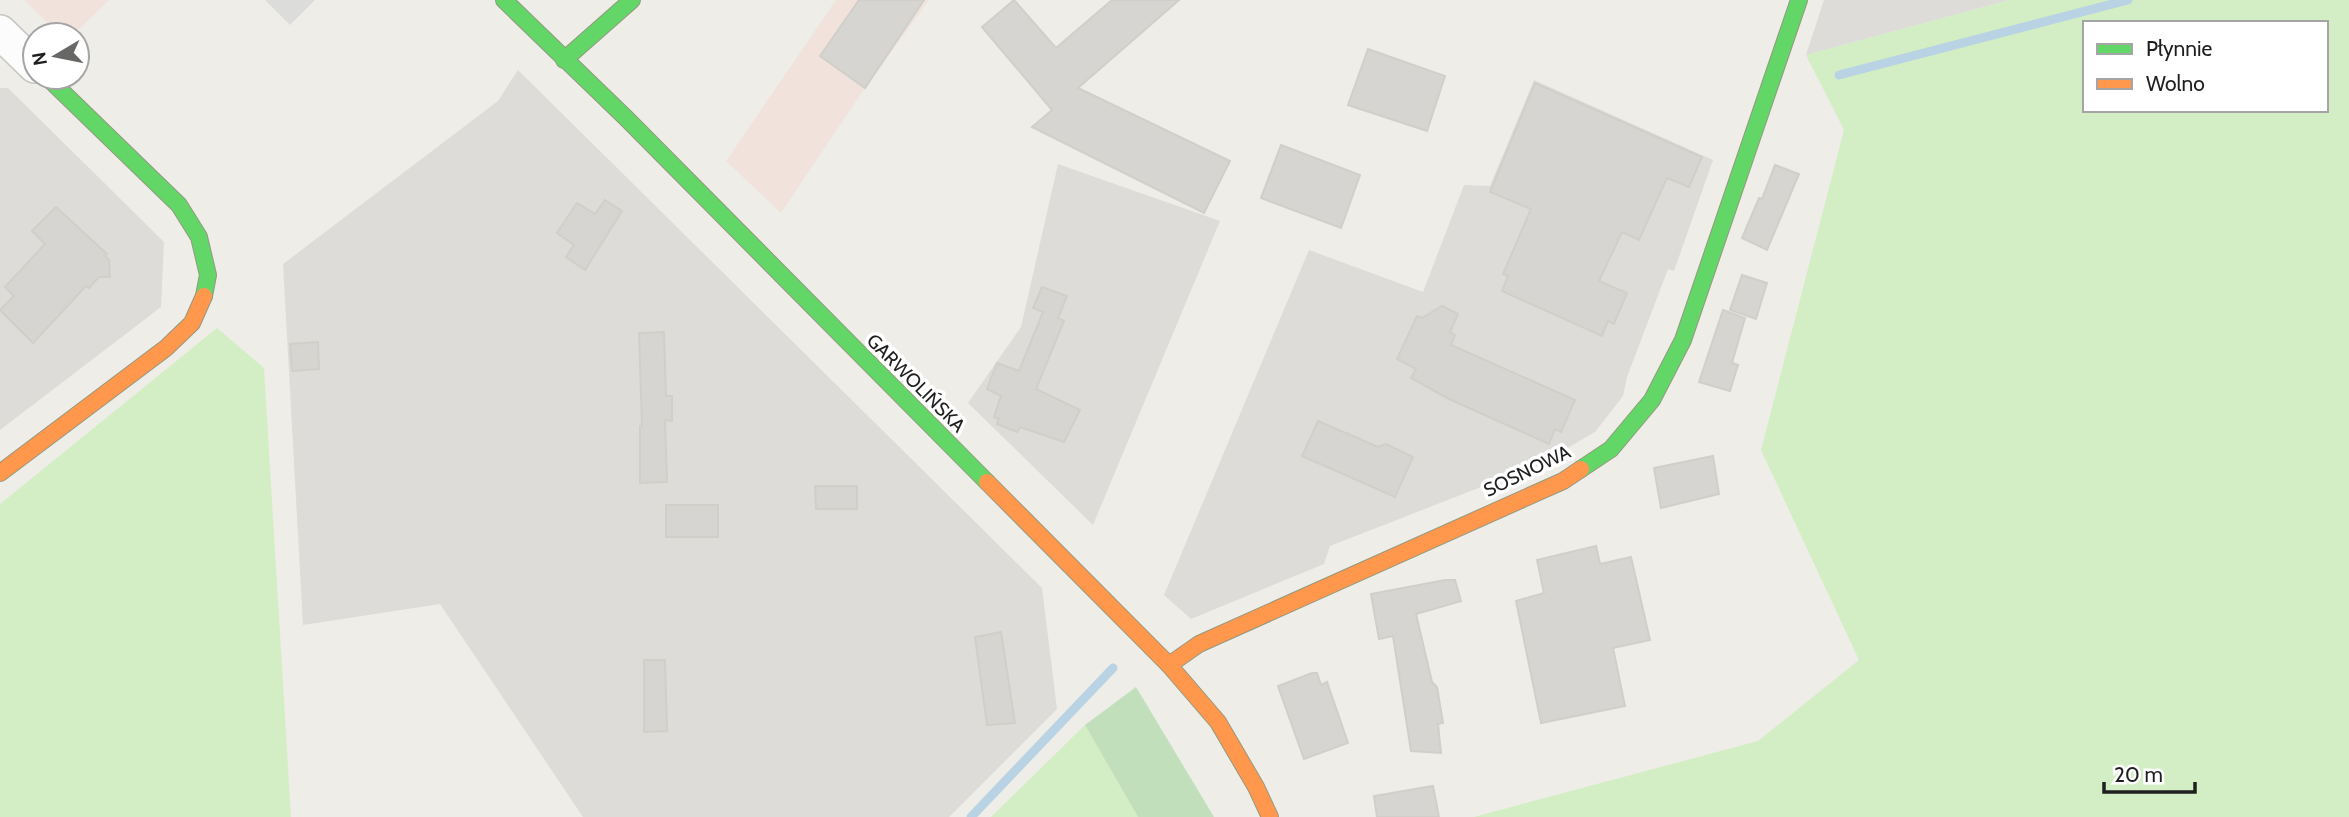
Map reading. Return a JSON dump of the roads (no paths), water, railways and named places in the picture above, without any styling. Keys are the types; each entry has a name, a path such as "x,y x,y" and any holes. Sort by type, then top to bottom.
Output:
{"street":[{"name":"GARWOLIŃSKA","path":"504,0 626,118 1170,665 1218,722 1250,776 1270,817"},
{"path":"564,60 632,0"},
{"name":"SOSNOWA","path":"1170,665 1199,644 1563,481 1611,449 1652,400 1683,340 1799,0"},
{"path":"0,32 21,52"},
{"path":"0,473 166,348 192,323 203,299 208,275 199,237 179,205 61,91"}],"waterway":[{"path":"1839,75 2128,0"},
{"path":"971,817 1113,668"}]}
